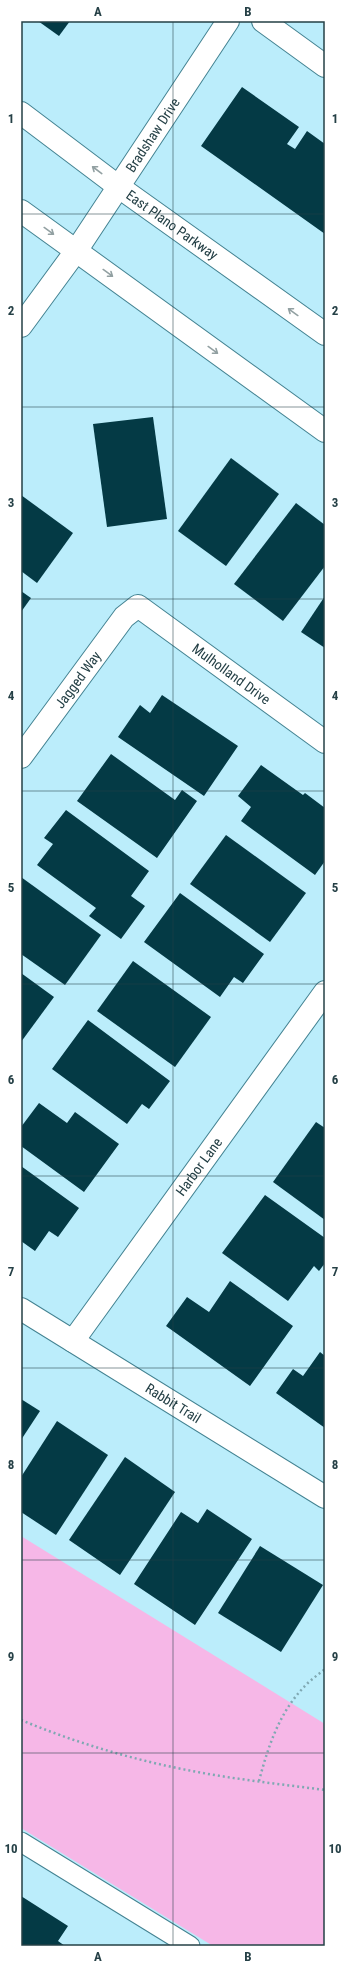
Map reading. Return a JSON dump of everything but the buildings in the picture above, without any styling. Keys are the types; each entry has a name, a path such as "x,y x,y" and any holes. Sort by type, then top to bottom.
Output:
{"street":[{"name":"Bradshaw Drive","path":"21,326 119,187 228,21"},
{"path":"263,21 325,66"},
{"name":"East Plano Parkway","path":"21,113 119,187 325,334"},
{"path":"21,210 325,431"},
{"name":"Mulholland Drive","path":"138,606 325,742"},
{"name":"Jagged Way","path":"21,757 124,618 138,606"},
{"name":"Harbor Lane","path":"72,1341 325,992"},
{"name":"Rabbit Trail","path":"21,1308 325,1497"}],"lane":[{"path":"21,1842 190,1946"}],"path":[{"path":"259,1781 269,1745 284,1714 303,1687 325,1669"},
{"path":"21,1720 64,1736 138,1759 187,1770 325,1790"}],"shaded area":[{"path":"21,1536 325,1724 325,1946 213,1946 21,1828"}]}
